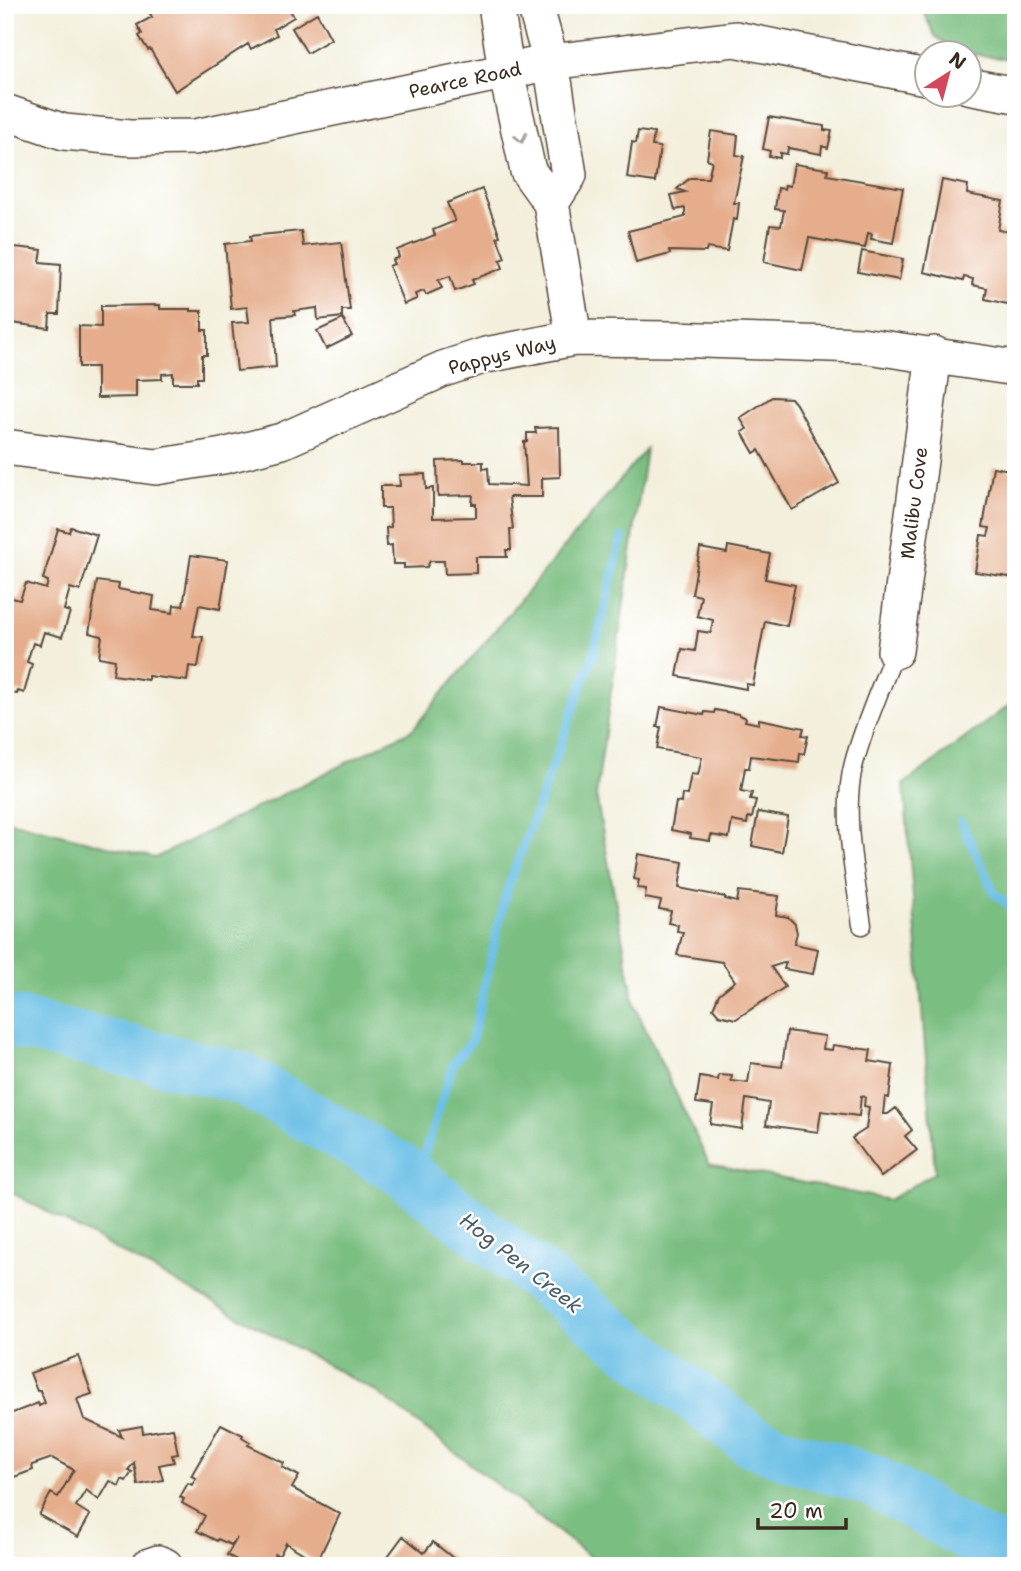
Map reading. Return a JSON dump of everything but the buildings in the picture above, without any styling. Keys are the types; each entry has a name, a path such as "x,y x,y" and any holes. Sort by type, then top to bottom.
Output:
{"street":[{"path":"496,5 506,71 528,171 551,203 574,338"},
{"path":"535,5 551,62 569,175 551,203"},
{"name":"Pearce Road","path":"5,112 64,131 131,138 195,137 551,62 735,39 912,74"},
{"path":"982,89 1016,95"},
{"name":"Pappys Way","path":"5,447 156,467 223,456 282,441 443,369 486,355 574,338 673,338 861,345 1016,368"},
{"name":"Malibu Cove","path":"895,651 934,354"},
{"path":"149,1566 158,1563 165,1566"}],"lane":[{"path":"863,925 853,862 849,809 853,765 895,651"}],"green space":[{"path":"920,5 1016,5 1016,60 982,55 982,38 935,36"},
{"path":"646,449 596,796 635,1007 709,1164 889,1200 935,1172 904,784 1012,703 1016,725 1016,1566 602,1566 377,1392 5,1189 5,820 155,858 412,730"}],"waterway":[{"path":"416,1182 453,1064 472,1040 506,893 593,656 622,537"},
{"path":"961,822 995,894 1016,911"},
{"name":"Hog Pen Creek","path":"5,1020 241,1078 397,1167 752,1441 872,1480 987,1546 1016,1549"}]}
